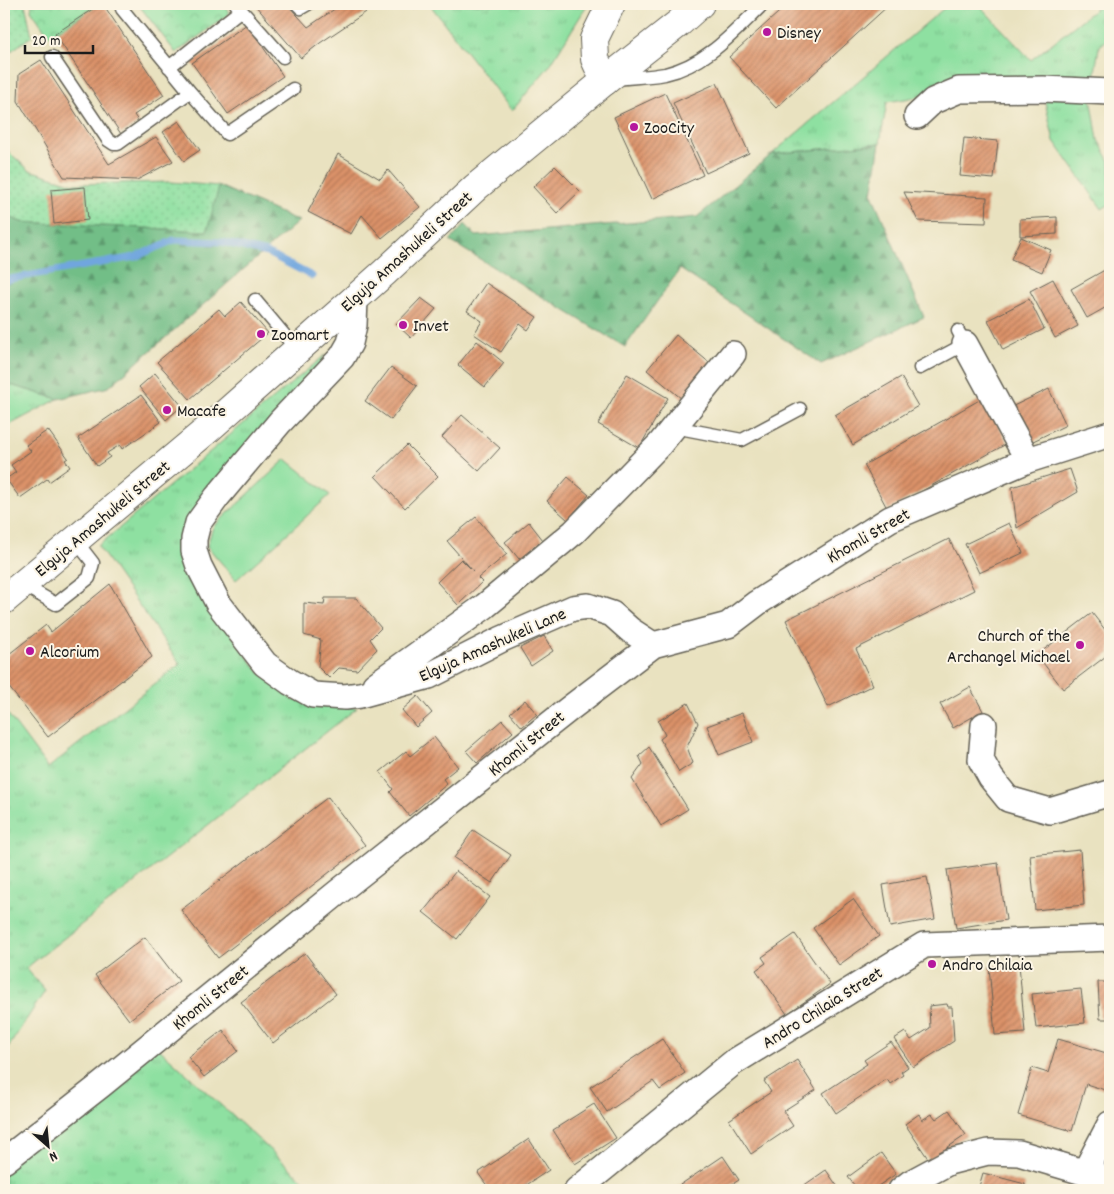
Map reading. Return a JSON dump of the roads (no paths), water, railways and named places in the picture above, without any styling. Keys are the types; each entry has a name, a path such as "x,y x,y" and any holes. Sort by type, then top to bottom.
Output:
{"main road":[{"path":"605,80 595,59 594,39 612,4"},
{"name":"Elguja Amashukeli Street","path":"13,592 207,430 355,299 476,188 605,80 679,23 700,4"}],"street":[{"path":"917,116 934,101 960,90 1110,92"},
{"name":"Elguja Amashukeli Lane","path":"355,299 354,326 350,343 342,357 280,422 217,497 198,523 194,539 194,551 199,566 218,603 265,664 290,682 313,695 345,698 429,676 502,639 573,608 588,606 612,614 630,630 652,645"},
{"path":"962,338 1028,460"},
{"path":"360,695 485,606 574,532 660,444 733,354"},
{"name":"Khomli Street","path":"4,1161 568,709 652,645 728,625 757,603 890,519 1028,460 1110,434"},
{"path":"984,725 981,760 991,778 1008,799 1050,811 1110,793"},
{"name":"Andro Chilaia Street","path":"577,1190 734,1062 924,944 1110,938"},
{"path":"1085,1172 1110,1124"},
{"path":"901,1190 910,1183 949,1162 988,1152 1019,1153 1110,1180"}],"lane":[{"path":"297,4 301,8 308,4"},
{"path":"605,80 665,74 698,62 716,49 763,4"},
{"path":"169,67 239,7 284,57"},
{"path":"122,9 227,134 293,88"},
{"path":"52,58 108,140 114,144 118,144 190,92"},
{"path":"256,300 297,350"},
{"path":"920,368 962,338"},
{"path":"674,427 742,440 800,409"},
{"path":"13,592 56,604 89,578 93,564 76,540"}],"waterway":[{"path":"4,280 135,257 174,240 222,242 267,253 312,276"}],"place":[{"name":"Disney","path":"767,32"},
{"name":"ZooCity","path":"634,127"},
{"name":"Invet","path":"403,325"},
{"name":"Zoomart","path":"261,334"},
{"name":"Macafe","path":"167,410"},
{"name":"Church of the Archangel Michael","path":"1080,645"},
{"name":"Alcorium","path":"30,651"},
{"name":"Andro Chilaia","path":"932,964"}]}
